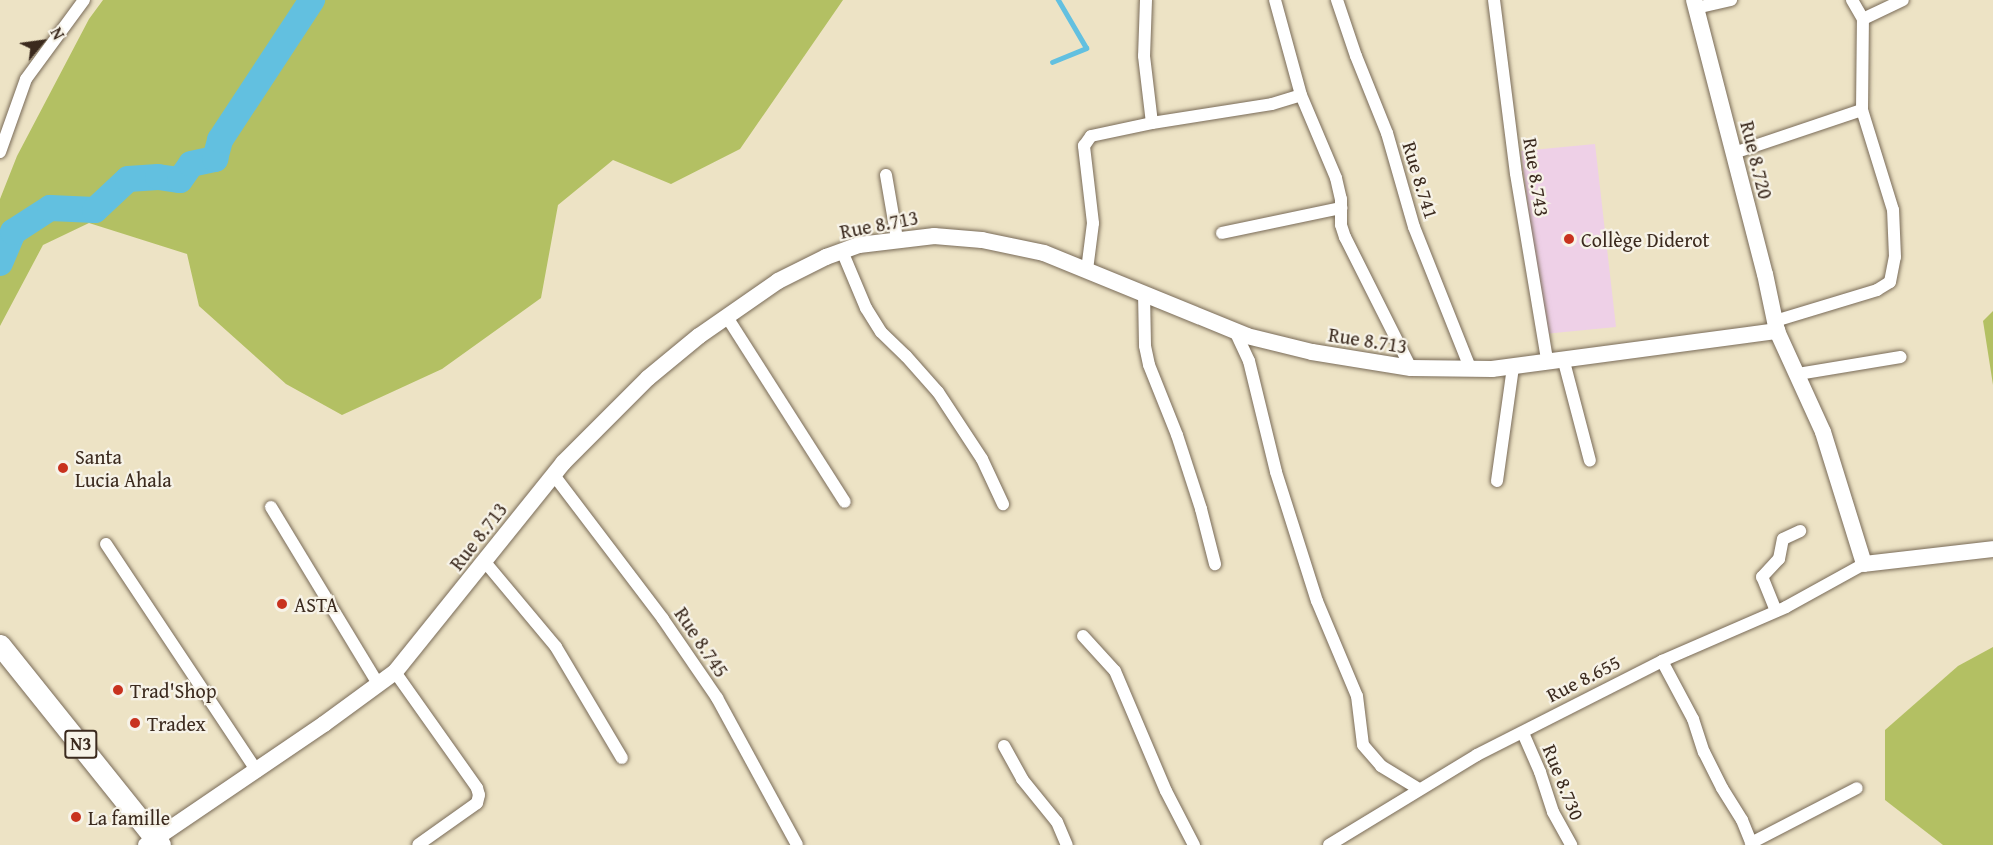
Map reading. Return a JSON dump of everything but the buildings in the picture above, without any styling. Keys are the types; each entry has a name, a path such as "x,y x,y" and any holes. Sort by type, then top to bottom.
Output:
{"highway":[{"name":"N3","path":"0,645 154,843"}],"main road":[{"name":"Rue 8.720","path":"1695,4 1776,326"},
{"name":"Rue 8.713","path":"154,843 395,672 553,474 648,378 699,336 778,281 859,245 934,236 982,240 1044,253 1235,331 1312,352 1411,368 1471,370 1513,367 1776,326"},
{"path":"1776,326 1833,459 1864,564"},
{"name":"Rue 8.655","path":"1864,564 1992,553"}],"street":[{"path":"0,152 26,79 84,0"},
{"path":"1146,0 1144,56 1152,123"},
{"path":"1275,0 1301,95 1336,178 1341,225 1345,237 1411,368"},
{"name":"Rue 8.741","path":"1337,0 1356,56 1387,133 1414,227 1471,370"},
{"name":"Rue 8.743","path":"1494,0 1515,174 1555,359 1590,461"},
{"path":"1695,4 1731,0"},
{"path":"1776,326 1877,290 1890,282 1895,257 1893,210 1862,110 1863,19 1852,0"},
{"path":"1863,19 1903,0"},
{"path":"1087,270 1093,223 1084,146 1091,136 1152,123 1272,104 1301,95"},
{"path":"1734,153 1862,110"},
{"path":"886,175 897,239"},
{"path":"1222,233 1341,208"},
{"path":"842,251 866,308 881,332 906,356 940,396 982,459 1003,504"},
{"path":"1144,293 1145,346 1149,365 1177,435 1202,509 1215,564"},
{"path":"727,317 845,502"},
{"path":"1235,331 1249,361 1276,472 1317,601 1357,696 1364,745 1381,766 1419,789"},
{"path":"1798,374 1901,357"},
{"path":"1497,481 1513,367"},
{"name":"Rue 8.745","path":"553,474 663,619 717,698 797,845"},
{"path":"271,507 379,685"},
{"path":"1776,611 1762,578 1779,559 1783,539 1800,531"},
{"path":"106,544 257,771"},
{"path":"485,562 556,647 622,758"},
{"name":"Rue 8.655","path":"1329,845 1477,755 1662,661 1776,611 1864,564"},
{"path":"1083,636 1115,671 1166,791 1194,845"},
{"path":"1662,661 1693,719 1704,752 1717,779 1742,820 1752,844 1857,788"},
{"path":"395,672 472,781 479,795 477,803 418,845"},
{"name":"Rue 8.730","path":"1523,733 1540,772 1553,812 1571,845"},
{"path":"1004,746 1022,779 1057,822 1067,845"}],"shaded area":[{"name":"Collège Diderot","path":"1595,144 1616,327 1544,334 1521,151"}],"green space":[{"path":"103,0 843,0 740,149 671,184 613,160 558,205 541,298 442,369 342,415 286,384 199,306 187,254 89,223 43,245 0,326 0,199 17,156 89,19"},
{"path":"1993,311 1993,385 1983,321"},
{"path":"1993,647 1993,845 1943,845 1885,800 1885,730 1958,666"}],"waterway":[{"path":"0,263 13,232 50,208 95,210 128,179 158,177 180,180 191,164 215,159 220,140 312,0"},
{"path":"1052,62 1086,48 1058,0"}],"place":[{"name":"Collège Diderot","path":"1569,239"},
{"name":"Santa Lucia Ahala","path":"63,468"},
{"name":"ASTA","path":"282,604"},
{"name":"Trad'Shop","path":"118,690"},
{"name":"Tradex","path":"135,723"},
{"name":"La famille","path":"76,817"}]}
